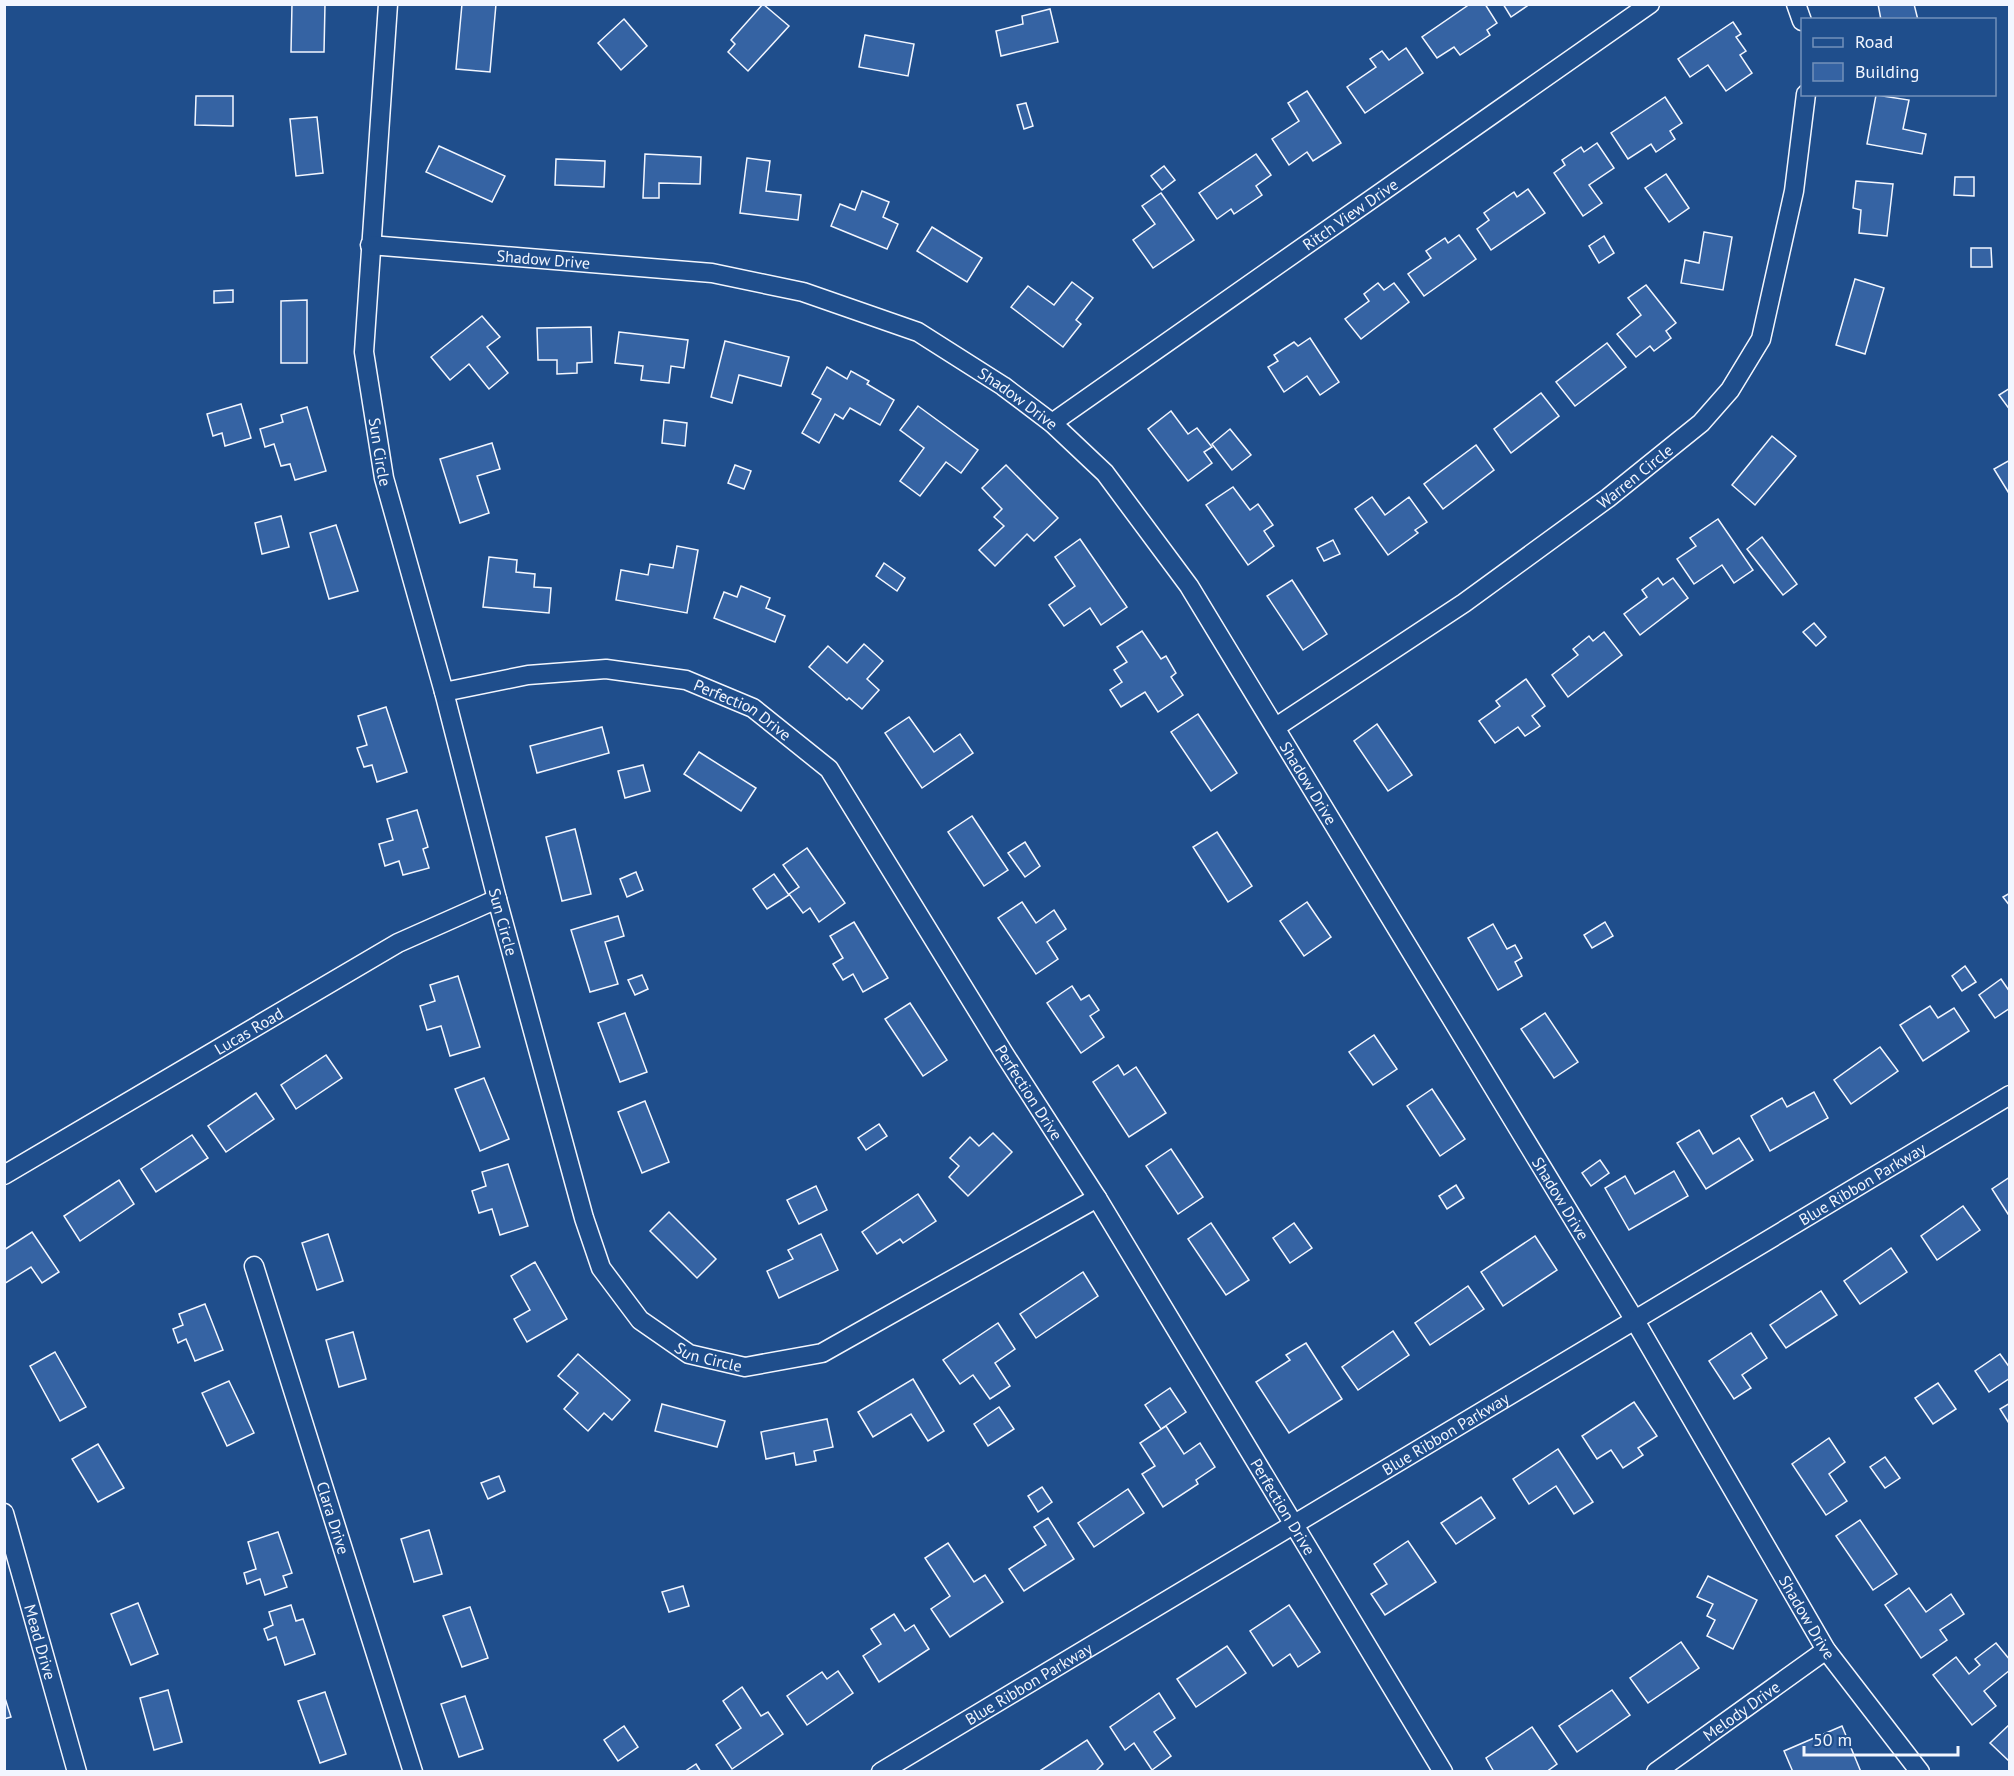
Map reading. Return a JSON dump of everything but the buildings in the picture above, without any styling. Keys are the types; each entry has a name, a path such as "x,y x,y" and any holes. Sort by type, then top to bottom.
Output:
{"street":[{"name":"Sun Circle","path":"388,4 364,352 382,466 584,1218 601,1268 640,1320 689,1354 745,1367 822,1353 1097,1198"},
{"name":"Ritch View Drive","path":"1052,423 1650,4"},
{"path":"1796,4 1802,18"},
{"name":"Warren Circle","path":"1275,728 1464,603 1608,498 1701,423 1730,390 1761,339 1794,191 1806,96"},
{"name":"Shadow Drive","path":"370,245 712,273 803,292 918,332 1003,386 1052,423 1105,473 1189,586 1634,1319 1826,1650 1920,1772"},
{"name":"Perfection Drive","path":"444,692 528,675 606,669 686,680 753,708 829,769 996,1042 1097,1198 1443,1772"},
{"name":"Lucas Road","path":"4,1174 398,943 497,899"},
{"name":"Blue Ribbon Parkway","path":"881,1772 2010,1095"},
{"name":"Clara Drive","path":"254,1266 413,1772"},
{"name":"Mead Drive","path":"4,1513 77,1772"},
{"name":"Melody Drive","path":"1656,1772 1826,1650"}]}
